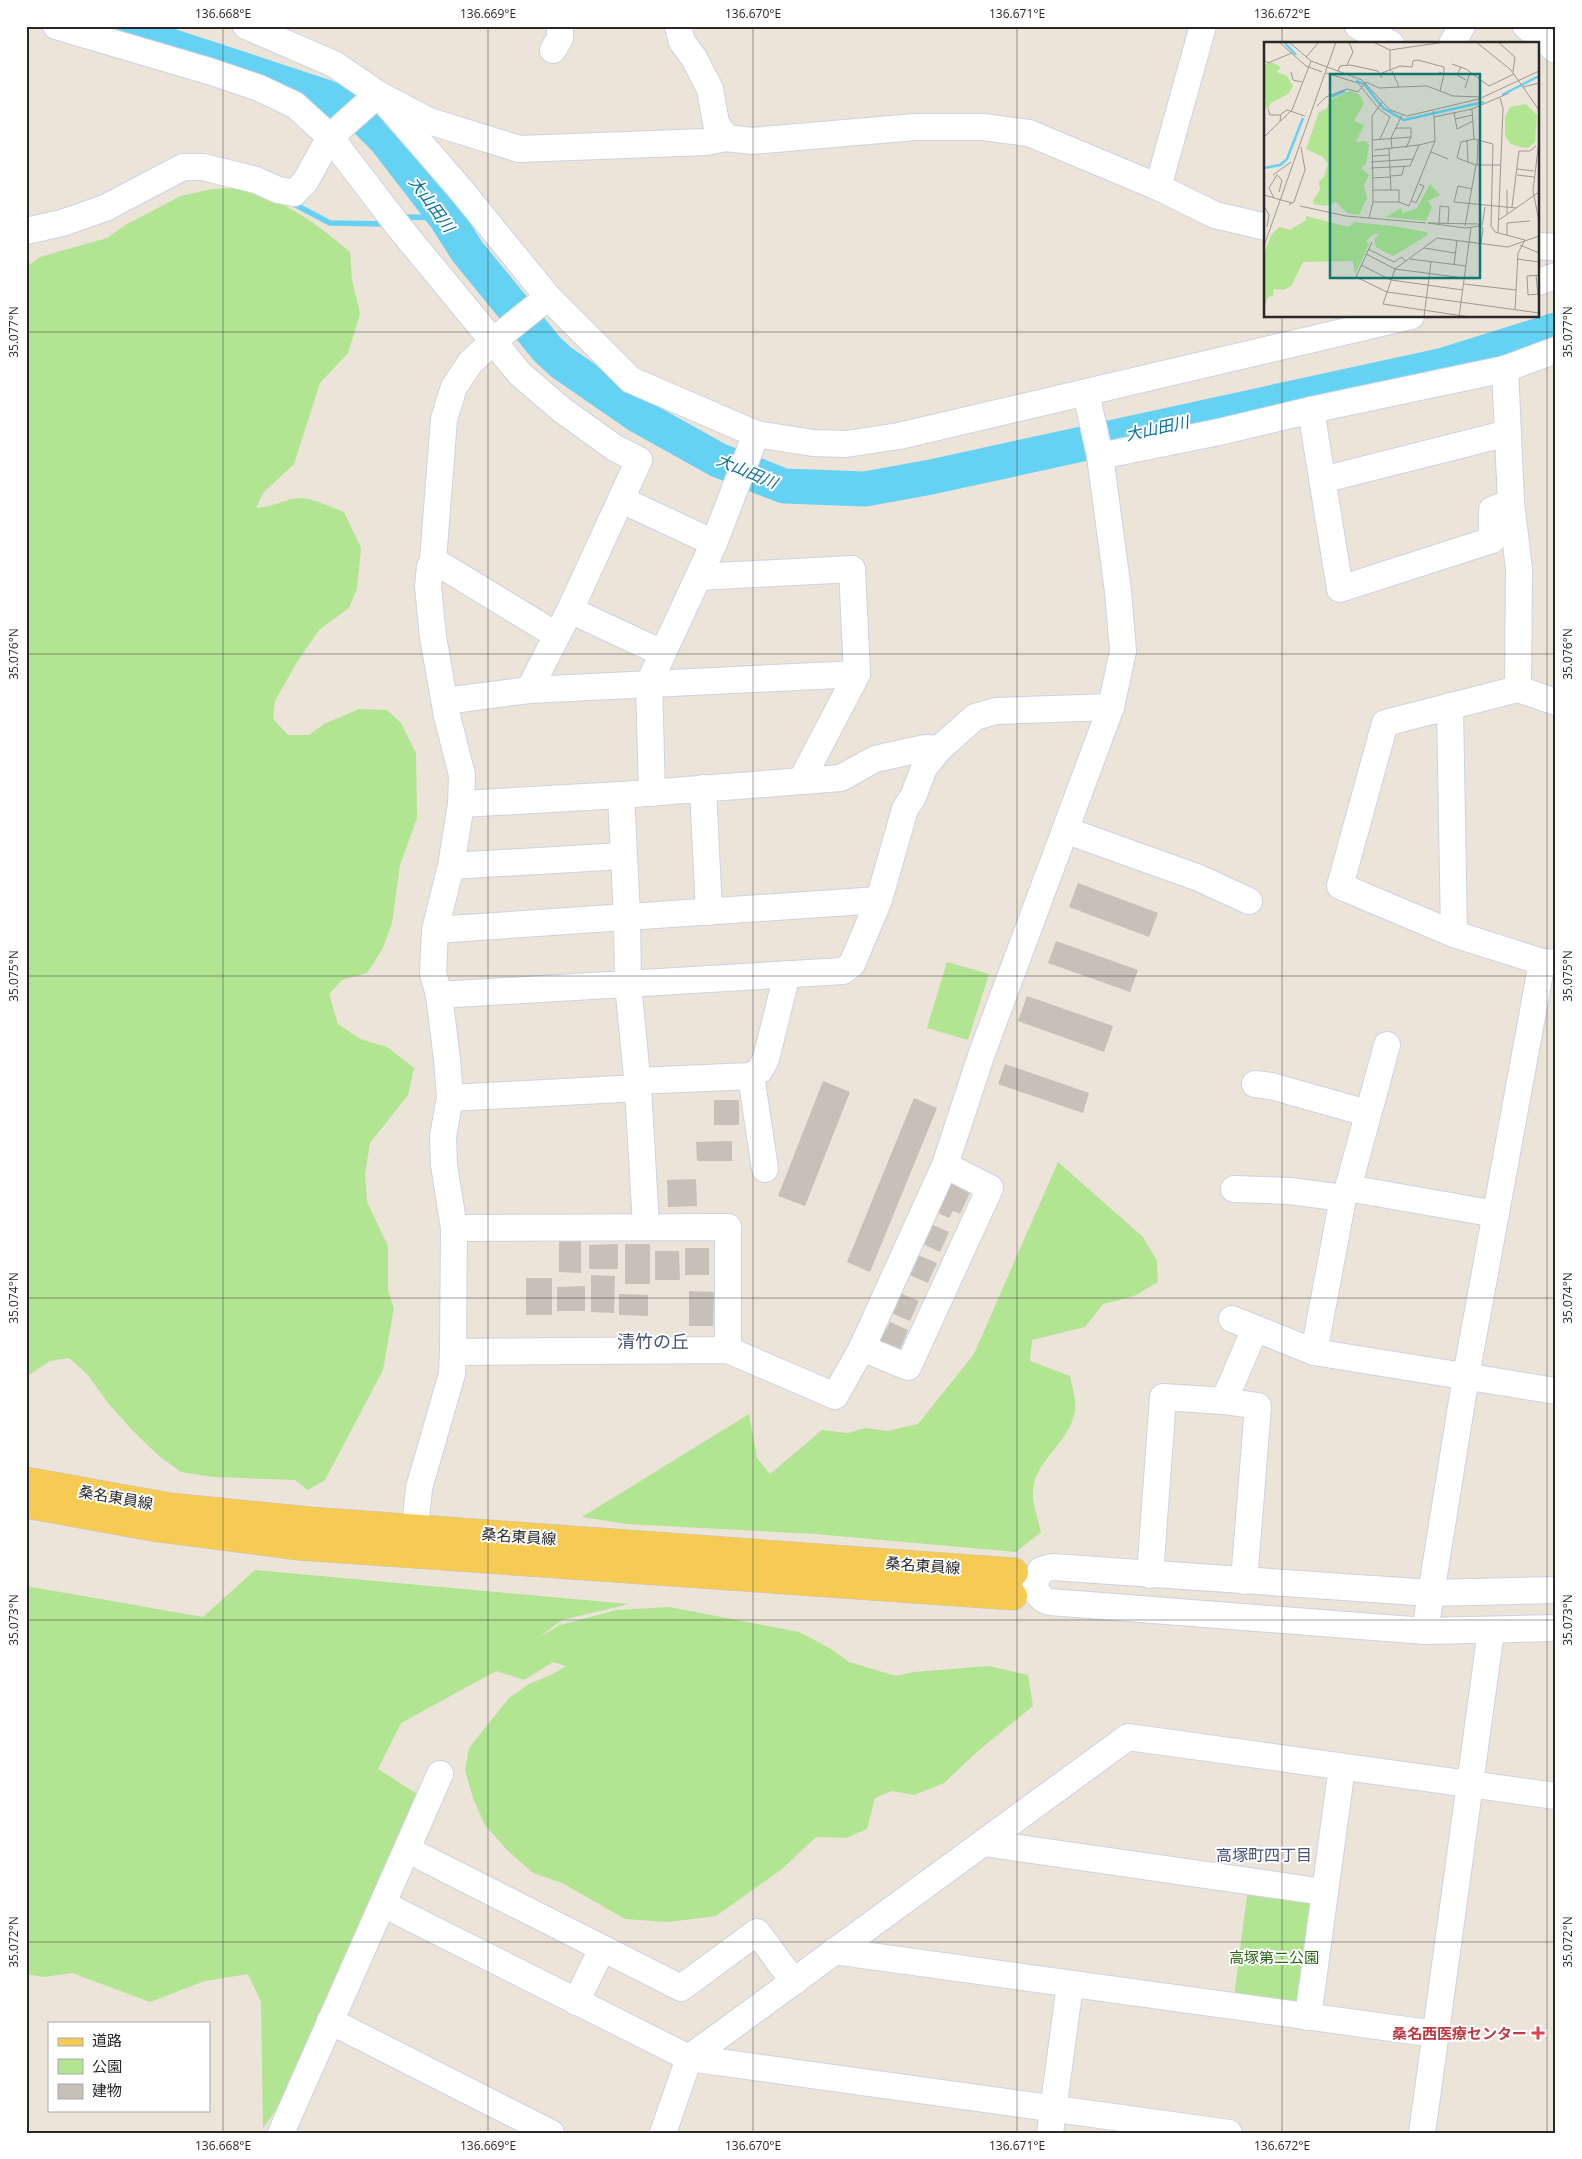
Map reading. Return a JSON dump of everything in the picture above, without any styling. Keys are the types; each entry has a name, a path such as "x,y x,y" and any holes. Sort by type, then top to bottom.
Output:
{"main road":[{"name":"桑名東員線","path":"26,1481 170,1506 311,1521 415,1528 1014,1584 299,1546 152,1527 26,1504"}],"street":[{"path":"56,26 212,72 259,88 296,105 330,137 395,221 520,374 562,410 615,448 640,460 570,610 529,690"},
{"path":"246,26 334,64 378,94 429,121 519,149 706,142 726,138 752,141 916,127 984,127 1029,133 1158,187 1215,215 1264,227"},
{"path":"678,26 682,42 694,58 710,89 716,123 726,138"},
{"path":"1158,187 1203,26"},
{"path":"1358,26 1387,42"},
{"path":"1453,42 1462,26"},
{"path":"1526,26 1556,50"},
{"path":"26,231 62,223 105,208 183,167 203,167 256,180 278,190 294,193 305,182 330,137 378,94"},
{"path":"378,94 461,190 548,297 631,380 753,443 846,444 898,436 1087,398 1403,318"},
{"path":"1540,246 1556,247"},
{"path":"1540,281 1556,276"},
{"path":"415,1528 419,1488 452,1374 453,1352 454,1228 444,1165 443,1136 450,1098 439,995 433,974 435,930 451,866 461,804 462,775 447,716 432,637 428,586 430,567 433,560 444,419 454,387 470,363 493,341 548,297"},
{"path":"1099,452 1219,432 1310,410 1504,369 1556,350"},
{"path":"1504,369 1511,502 1519,568 1518,689"},
{"path":"453,1352 728,1350 835,1396 862,1348 945,1165 982,1053 1111,707 1123,651 1118,591 1099,452 1087,398"},
{"path":"1310,410 1340,589 1492,540 1492,510 1511,502"},
{"path":"1322,480 1508,433"},
{"path":"652,793 649,684 662,652 714,543 753,443"},
{"path":"622,500 714,543"},
{"path":"433,560 556,636"},
{"path":"699,577 852,569 857,674 801,781"},
{"path":"570,610 662,652"},
{"path":"445,701 529,690 857,674"},
{"path":"1425,1631 1466,1376 1496,1214 1549,962 1454,934 1340,886 1385,723 1518,689 1556,702"},
{"path":"1450,706 1454,934"},
{"path":"439,995 843,971 852,964 880,900 905,809 913,797 924,768 939,750 975,717 996,711 1111,707"},
{"path":"461,804 621,796 841,778 875,759 925,748 939,750"},
{"path":"703,788 709,912"},
{"path":"621,796 628,984 637,1084 646,1226"},
{"path":"1065,830 1199,878 1249,901"},
{"path":"451,866 623,856"},
{"path":"435,930 880,900"},
{"path":"450,1098 751,1076 760,1070 766,1059 787,974"},
{"path":"1314,1352 1346,1193 1387,1045"},
{"path":"751,1076 765,1169"},
{"path":"1255,1084 1271,1086 1367,1113"},
{"path":"862,1348 908,1368 990,1188 945,1165"},
{"path":"1234,1189 1346,1193 1496,1214"},
{"path":"454,1228 728,1227 728,1350"},
{"path":"1224,1401 1244,1324 1314,1352 1556,1391"},
{"path":"1150,1575 1163,1397 1224,1401 1258,1406 1244,1581"},
{"path":"1556,1590 1431,1593 1052,1567 1041,1570 1036,1580 1035,1590 1044,1600 1050,1602 1425,1631 1491,1631 1556,1628"},
{"path":"1422,2133 1491,1631"},
{"path":"663,2133 690,2058 1128,1737 1556,1796"},
{"path":"1308,2017 1342,1767"},
{"path":"281,2133 330,2020 408,1850 440,1774"},
{"path":"984,1843 1324,1892"},
{"path":"408,1850 681,1988 757,1932 794,1982"},
{"path":"383,1904 690,2058 1052,2120 1229,2133"},
{"path":"576,2002 602,1949"},
{"path":"834,1951 1435,2034"},
{"path":"1052,2120 1070,1984"},
{"path":"330,2020 551,2133"}],"green space":[{"path":"212,189 232,189 266,197 297,212 350,252 352,280 360,314 348,353 320,383 294,464 263,493 256,508 299,498 322,503 344,512 361,548 357,588 349,608 319,630 297,662 275,701 273,719 288,735 309,735 324,724 359,709 387,710 401,723 416,753 417,818 400,865 392,923 382,950 367,973 342,980 329,994 338,1024 360,1039 387,1047 414,1068 408,1095 370,1143 365,1174 367,1202 388,1246 388,1291 394,1308 383,1370 325,1480 308,1490 295,1480 214,1477 181,1472 159,1456 133,1431 108,1403 87,1374 69,1358 50,1361 26,1377 26,267 40,257 107,238 127,224 181,196"},
{"path":"947,962 989,974 968,1040 927,1028"},
{"path":"1058,1162 1143,1237 1157,1261 1158,1282 1134,1296 1103,1304 1085,1327 1032,1340 1030,1361 1070,1376 1075,1398 1075,1411 1072,1423 1035,1479 1033,1501 1041,1532 1016,1552 815,1534 626,1524 582,1517 749,1414 757,1458 770,1474 822,1430 848,1433 865,1428 888,1431 918,1424 974,1354"},
{"path":"255,1570 629,1604 562,1620 538,1638 560,1625 617,1610 669,1607 799,1632 831,1649 849,1662 896,1676 914,1672 989,1666 1028,1675 1033,1706 978,1751 944,1783 914,1795 892,1791 875,1798 867,1829 846,1838 816,1837 782,1869 716,1916 668,1922 625,1919 562,1883 533,1873 507,1850 485,1825 473,1798 465,1770 469,1748 509,1698 529,1684 553,1674 566,1666 553,1662 524,1680 496,1671 401,1723 378,1769 417,1794 281,2103 263,2128 261,2002 248,1974 205,1981 150,2002 72,1973 43,1977 26,1974 26,1586 203,1617"},
{"name":"高塚第二公園","path":"1248,1888 1315,1902 1302,2001 1294,2006 1234,1997"}],"building":[{"path":"1078,883 1158,913 1149,937 1069,907"},
{"path":"1056,941 1138,970 1130,992 1048,963"},
{"path":"1027,996 1113,1026 1104,1052 1018,1021"},
{"path":"1005,1064 1089,1093 1083,1113 998,1084"},
{"path":"823,1081 850,1092 805,1206 778,1196"},
{"path":"914,1098 937,1108 870,1272 847,1262"},
{"path":"714,1100 739,1100 739,1125 714,1125"},
{"path":"732,1141 732,1161 697,1161 696,1142"},
{"path":"696,1179 697,1206 668,1207 667,1180"},
{"path":"951,1179 972,1188 960,1214 953,1211 949,1218 931,1210"},
{"path":"931,1224 949,1232 940,1252 919,1242"},
{"path":"559,1236 581,1236 581,1273 559,1272"},
{"path":"618,1244 618,1269 589,1269 589,1245"},
{"path":"625,1244 650,1244 650,1284 625,1284"},
{"path":"685,1248 709,1248 709,1275 685,1275"},
{"path":"655,1251 679,1251 680,1280 655,1280"},
{"path":"918,1255 937,1263 928,1283 905,1273"},
{"path":"591,1275 615,1276 614,1313 591,1312"},
{"path":"526,1278 552,1278 552,1315 526,1315"},
{"path":"585,1286 585,1311 557,1311 557,1287"},
{"path":"689,1291 714,1292 713,1326 689,1326"},
{"path":"897,1292 919,1301 910,1321 889,1312"},
{"path":"619,1294 648,1295 648,1316 619,1315"},
{"path":"890,1322 908,1330 900,1350 878,1342 883,1329 886,1330"}],"waterway":[{"name":"大山田川","path":"110,26 326,97 359,113 386,140 446,218 467,251 547,349 561,362 639,416 718,460 784,486 865,489 931,477 1444,365 1556,330"},
{"path":"292,203 330,223 388,224"},
{"path":"401,219 406,217 446,218"}],"place":[{"name":"桑名西医療センター","path":"1538,2033"}],"district":[{"name":"清竹の丘","path":"653,1341"},
{"name":"高塚町四丁目","path":"1264,1855"}]}
